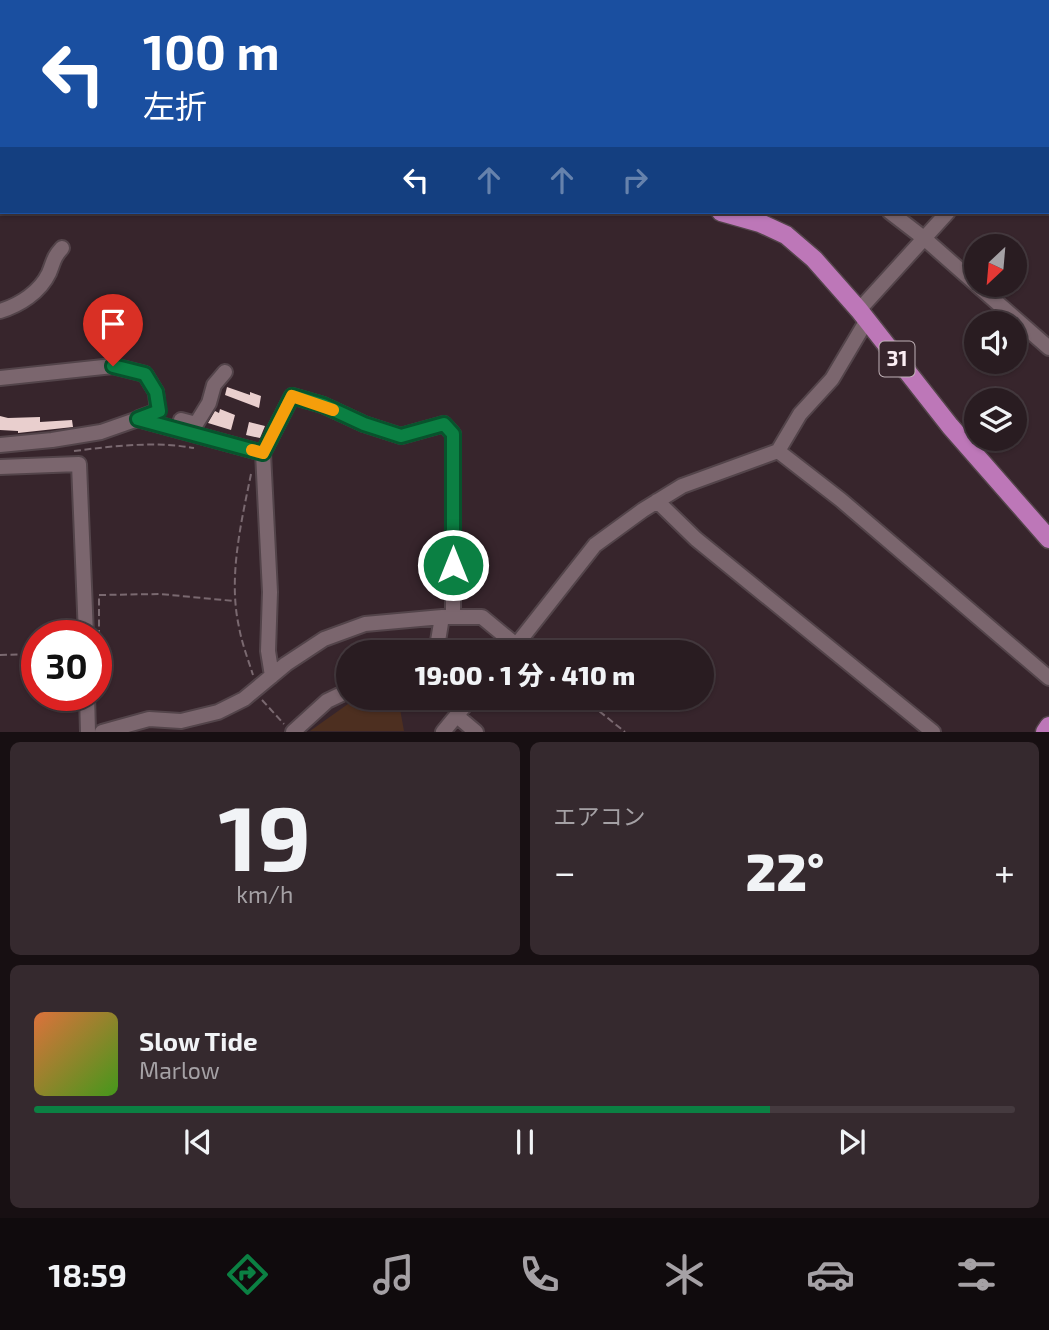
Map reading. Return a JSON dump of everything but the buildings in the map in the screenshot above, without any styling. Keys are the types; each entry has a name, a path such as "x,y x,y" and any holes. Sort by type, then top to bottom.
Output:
{"main road":[{"name":"31","path":"728,214 760,223 786,235 814,259 863,315 950,426 1049,539"},
{"path":"1045,732 1049,726"}],"street":[{"path":"893,214 964,274"},
{"path":"520,640 594,545 682,486 778,451 800,414 832,379 863,315 946,214"},
{"path":"0,311 24,300 40,286 50,272 52,260 62,248"},
{"path":"992,298 1049,348"},
{"path":"0,378 113,366 145,374 156,392 159,411 101,432 0,445"},
{"path":"138,419 164,416 196,424 209,403 214,385 225,372"},
{"path":"272,676 268,651 270,592 258,458 292,396 323,405 364,424 401,436 444,424 453,434 448,617 440,640"},
{"path":"138,419 258,458"},
{"path":"778,451 841,500 1049,678"},
{"path":"0,467 79,464 85,620"},
{"path":"657,501 696,539 933,732"},
{"path":"102,732 149,719 181,721 218,712 244,699 300,654 324,639 365,624 482,617 504,640"},
{"path":"291,732 336,697"},
{"path":"443,732 462,710"},
{"path":"87,711 88,732"},
{"path":"457,716 476,732"}],"path":[{"path":"68,452 122,445 177,445 197,448"},
{"path":"254,678 238,626 236,567 243,516 258,458"},
{"path":"100,620 99,595 160,594 236,601"},
{"path":"0,656 21,655"},
{"path":"258,690 263,702 291,732"},
{"path":"598,710 625,732"}],"shaded area":[{"path":"340,710 400,710 404,731 310,731"}],"slow traffic":[{"path":"252,450 263,453 292,396 333,410"}],"route":[{"path":"113,366 145,374 156,392 159,411 138,419 263,453 292,396 323,405 364,424 401,436 444,424 453,434 453,565"}]}
